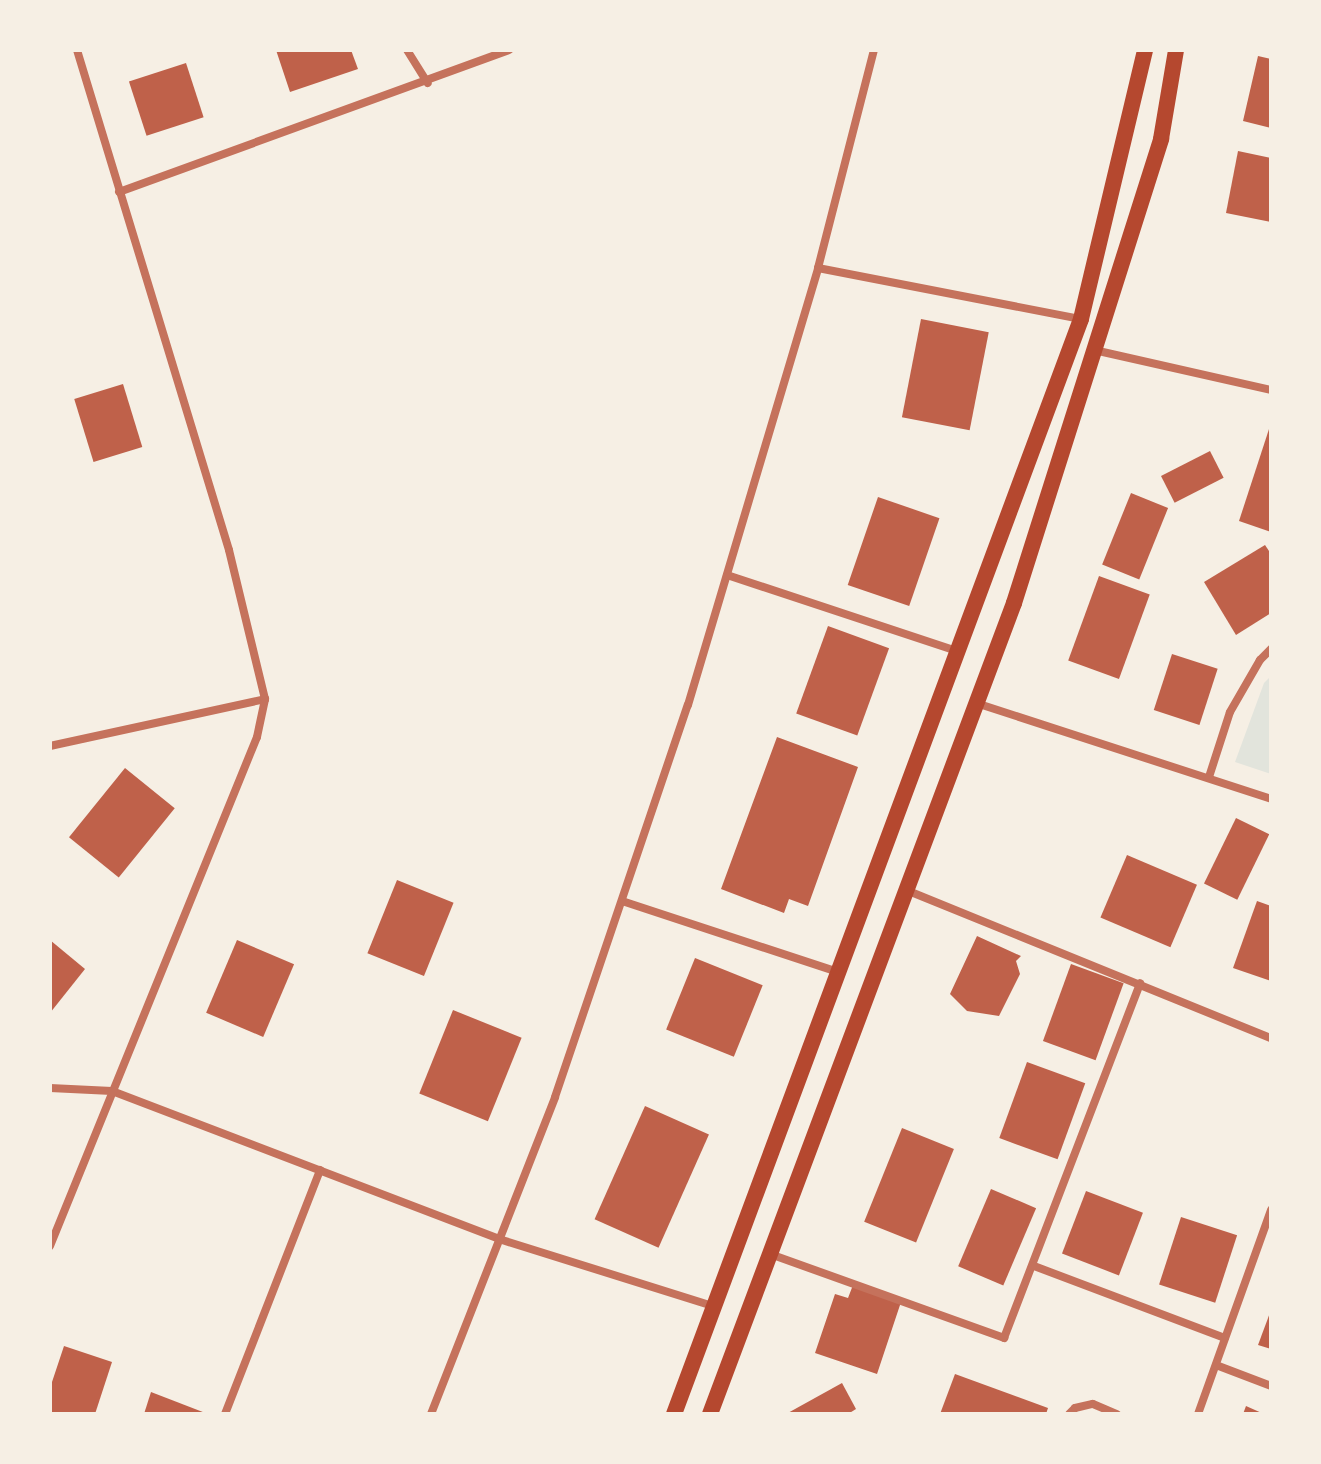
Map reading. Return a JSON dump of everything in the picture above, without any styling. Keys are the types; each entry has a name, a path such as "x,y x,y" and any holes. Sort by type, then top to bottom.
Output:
{"main road":[{"path":"674,1414 1081,319 1145,50"},
{"path":"710,1414 1014,603 1161,139 1176,50"}],"street":[{"path":"50,1246 257,737 265,699 229,550 77,50"},
{"path":"407,50 428,83"},
{"path":"119,192 428,83 509,50"},
{"path":"431,1414 555,1097 688,705 818,268 874,50"},
{"path":"818,268 1081,319"},
{"path":"1094,350 1271,390"},
{"path":"727,575 957,651"},
{"path":"1209,777 1230,712 1260,660 1271,649"},
{"path":"50,746 265,699"},
{"path":"976,703 1271,799"},
{"path":"906,890 1271,1038"},
{"path":"622,901 838,972"},
{"path":"770,1254 1004,1338 1140,983"},
{"path":"50,1088 112,1091 499,1239 713,1306"},
{"path":"225,1414 320,1170"},
{"path":"1198,1414 1271,1210"},
{"path":"1034,1266 1225,1338"},
{"path":"1216,1365 1271,1386"},
{"path":"1069,1414 1075,1408 1093,1404 1117,1414"}],"shaded area":[{"path":"1271,676 1271,774 1235,762 1264,683"}],"building":[{"path":"276,50 351,50 358,69 290,92"},
{"path":"1258,56 1271,59 1271,128 1243,121"},
{"path":"186,63 204,117 147,136 129,82"},
{"path":"1238,151 1271,158 1271,222 1226,213"},
{"path":"921,319 989,332 970,430 902,417"},
{"path":"123,384 142,447 94,462 74,399"},
{"path":"1271,426 1271,532 1239,521"},
{"path":"1210,451 1224,478 1175,503 1161,476"},
{"path":"1131,493 1168,508 1139,579 1102,564"},
{"path":"878,497 939,518 909,606 848,585"},
{"path":"1265,545 1271,554 1271,613 1236,635 1204,582"},
{"path":"1099,576 1150,594 1119,679 1068,661"},
{"path":"828,626 889,648 857,736 796,713"},
{"path":"1172,654 1218,669 1199,725 1154,710"},
{"path":"777,737 858,767 808,906 789,899 784,913 721,889"},
{"path":"125,768 175,808 119,877 69,837"},
{"path":"1236,818 1269,834 1237,900 1204,884"},
{"path":"1127,855 1197,885 1170,947 1100,918"},
{"path":"397,880 454,903 424,976 367,953"},
{"path":"1257,901 1271,906 1271,981 1233,968"},
{"path":"977,936 1021,956 1016,961 1020,974 999,1016 967,1011 950,994"},
{"path":"50,940 85,969 50,1013"},
{"path":"237,940 294,964 263,1037 206,1013"},
{"path":"695,958 763,985 734,1057 666,1029"},
{"path":"1071,964 1124,983 1096,1060 1043,1041"},
{"path":"453,1010 522,1038 488,1121 419,1093"},
{"path":"1027,1062 1085,1083 1058,1159 999,1138"},
{"path":"645,1106 709,1134 659,1248 595,1219"},
{"path":"902,1128 954,1149 916,1243 864,1222"},
{"path":"991,1189 1036,1208 1003,1285 958,1266"},
{"path":"1086,1191 1143,1213 1119,1275 1062,1254"},
{"path":"1181,1217 1237,1235 1215,1303 1159,1285"},
{"path":"853,1285 901,1302 877,1374 815,1353 835,1294 848,1298"},
{"path":"1271,1310 1271,1349 1258,1345"},
{"path":"64,1346 112,1362 95,1414 50,1414 50,1388"},
{"path":"955,1374 1048,1408 1046,1414 940,1414"},
{"path":"842,1383 856,1409 848,1414 786,1414"},
{"path":"151,1392 208,1414 144,1414"},
{"path":"1246,1406 1264,1414 1243,1414"}]}
